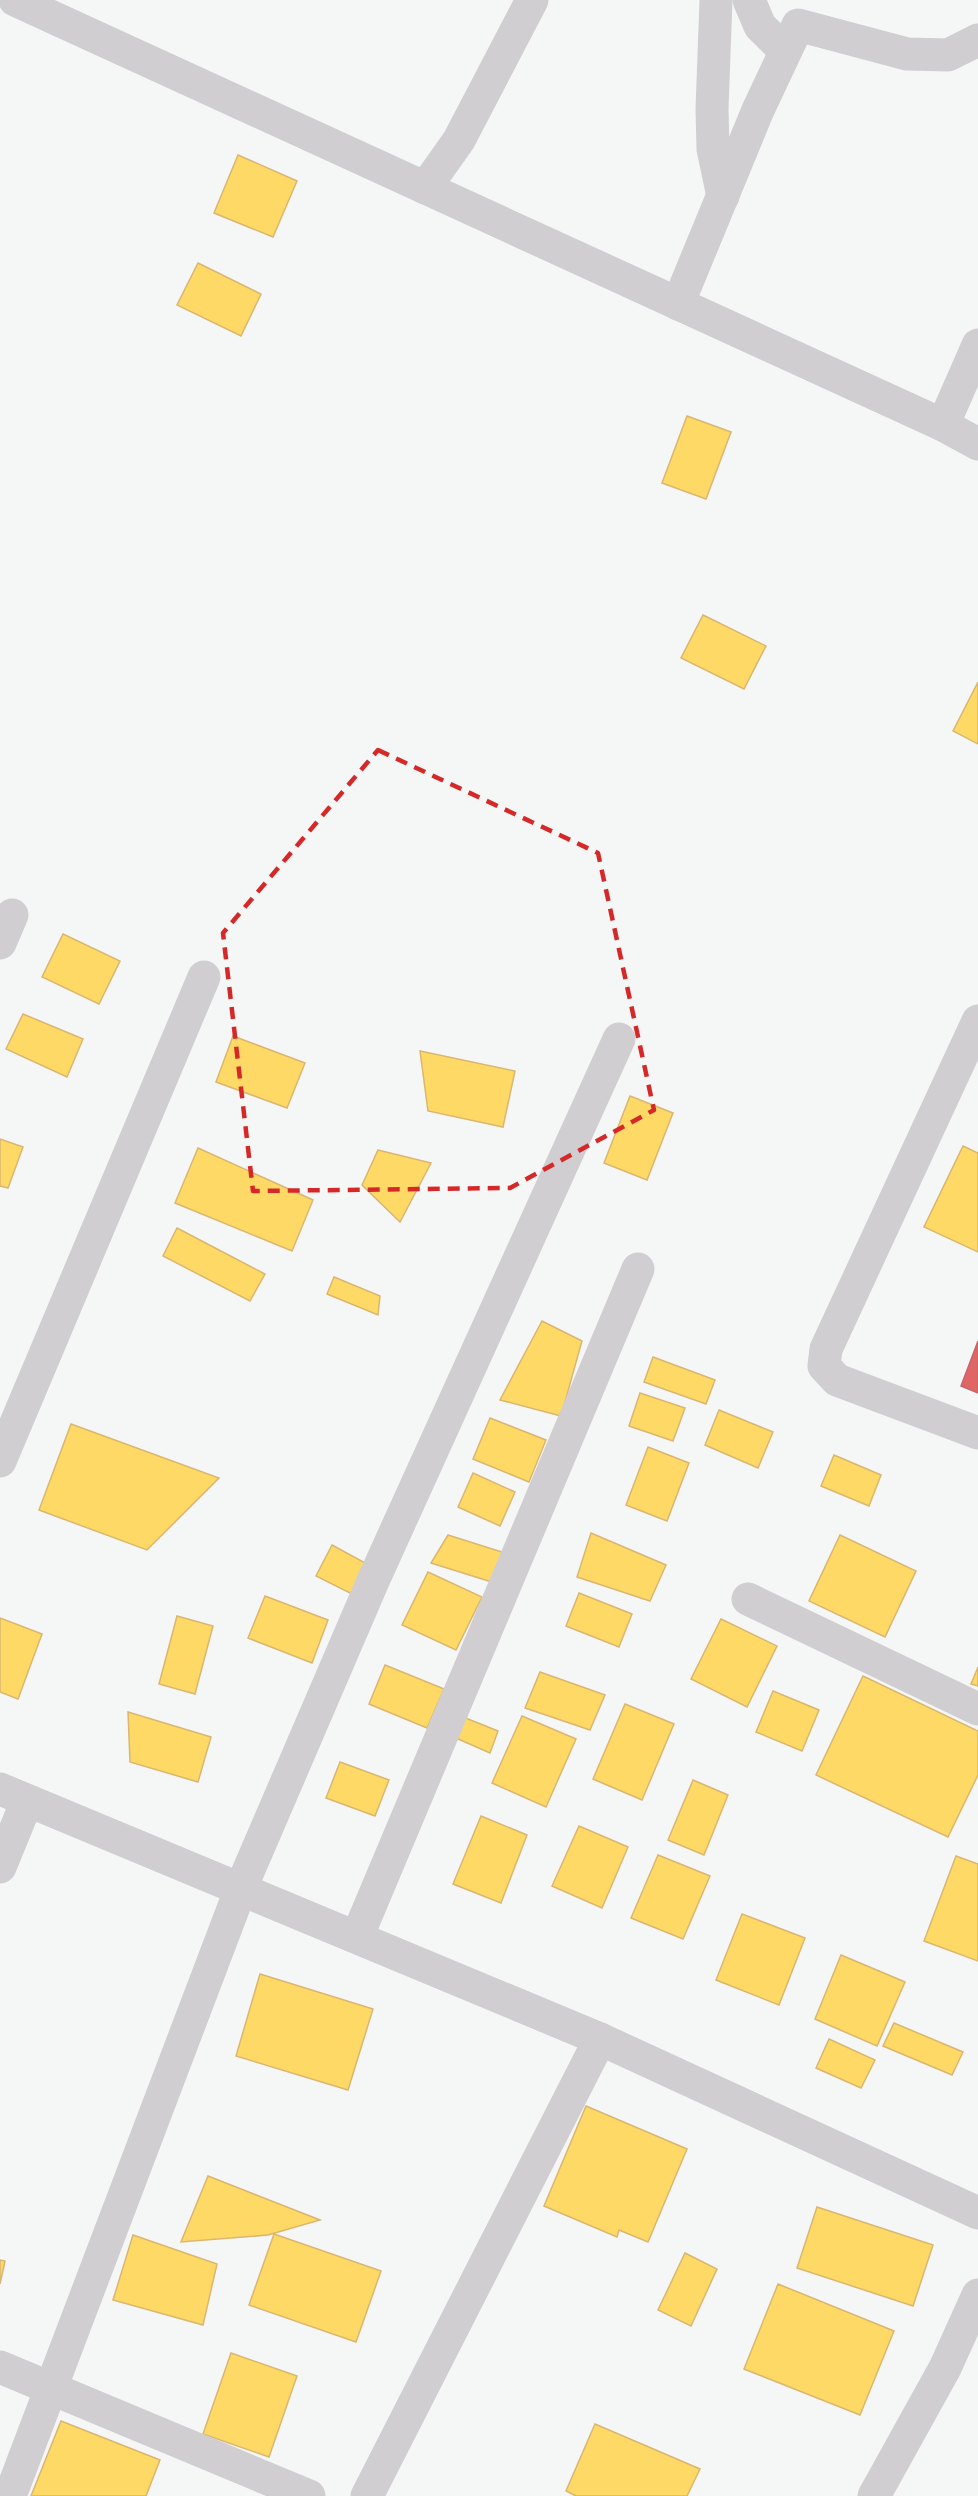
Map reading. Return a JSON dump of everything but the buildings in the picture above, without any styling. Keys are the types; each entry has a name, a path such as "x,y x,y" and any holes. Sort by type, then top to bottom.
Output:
{"street":[{"path":"15,0 943,425 978,444"},
{"path":"425,188 459,140 532,0"},
{"path":"716,0 712,129 713,149 723,196"},
{"path":"749,0 760,26 785,51"},
{"path":"678,304 758,110 798,26 908,54 948,55 978,40"},
{"path":"943,425 978,345"},
{"path":"0,1461 204,977"},
{"path":"978,1021 826,1349 824,1366 837,1380 978,1433"},
{"path":"10,2496 241,1888 373,1581 619,1039"},
{"path":"357,1937 638,1269"},
{"path":"748,1599 978,1709"},
{"path":"0,1867 14,1795 600,2039 976,2207"},
{"path":"368,2496 600,2039"},
{"path":"874,2496 945,2368 978,2295"},
{"path":"0,2367 309,2496"}],"highlighted area":[{"path":"378,750 598,853 654,1110 510,1188 253,1191 223,933"}]}
